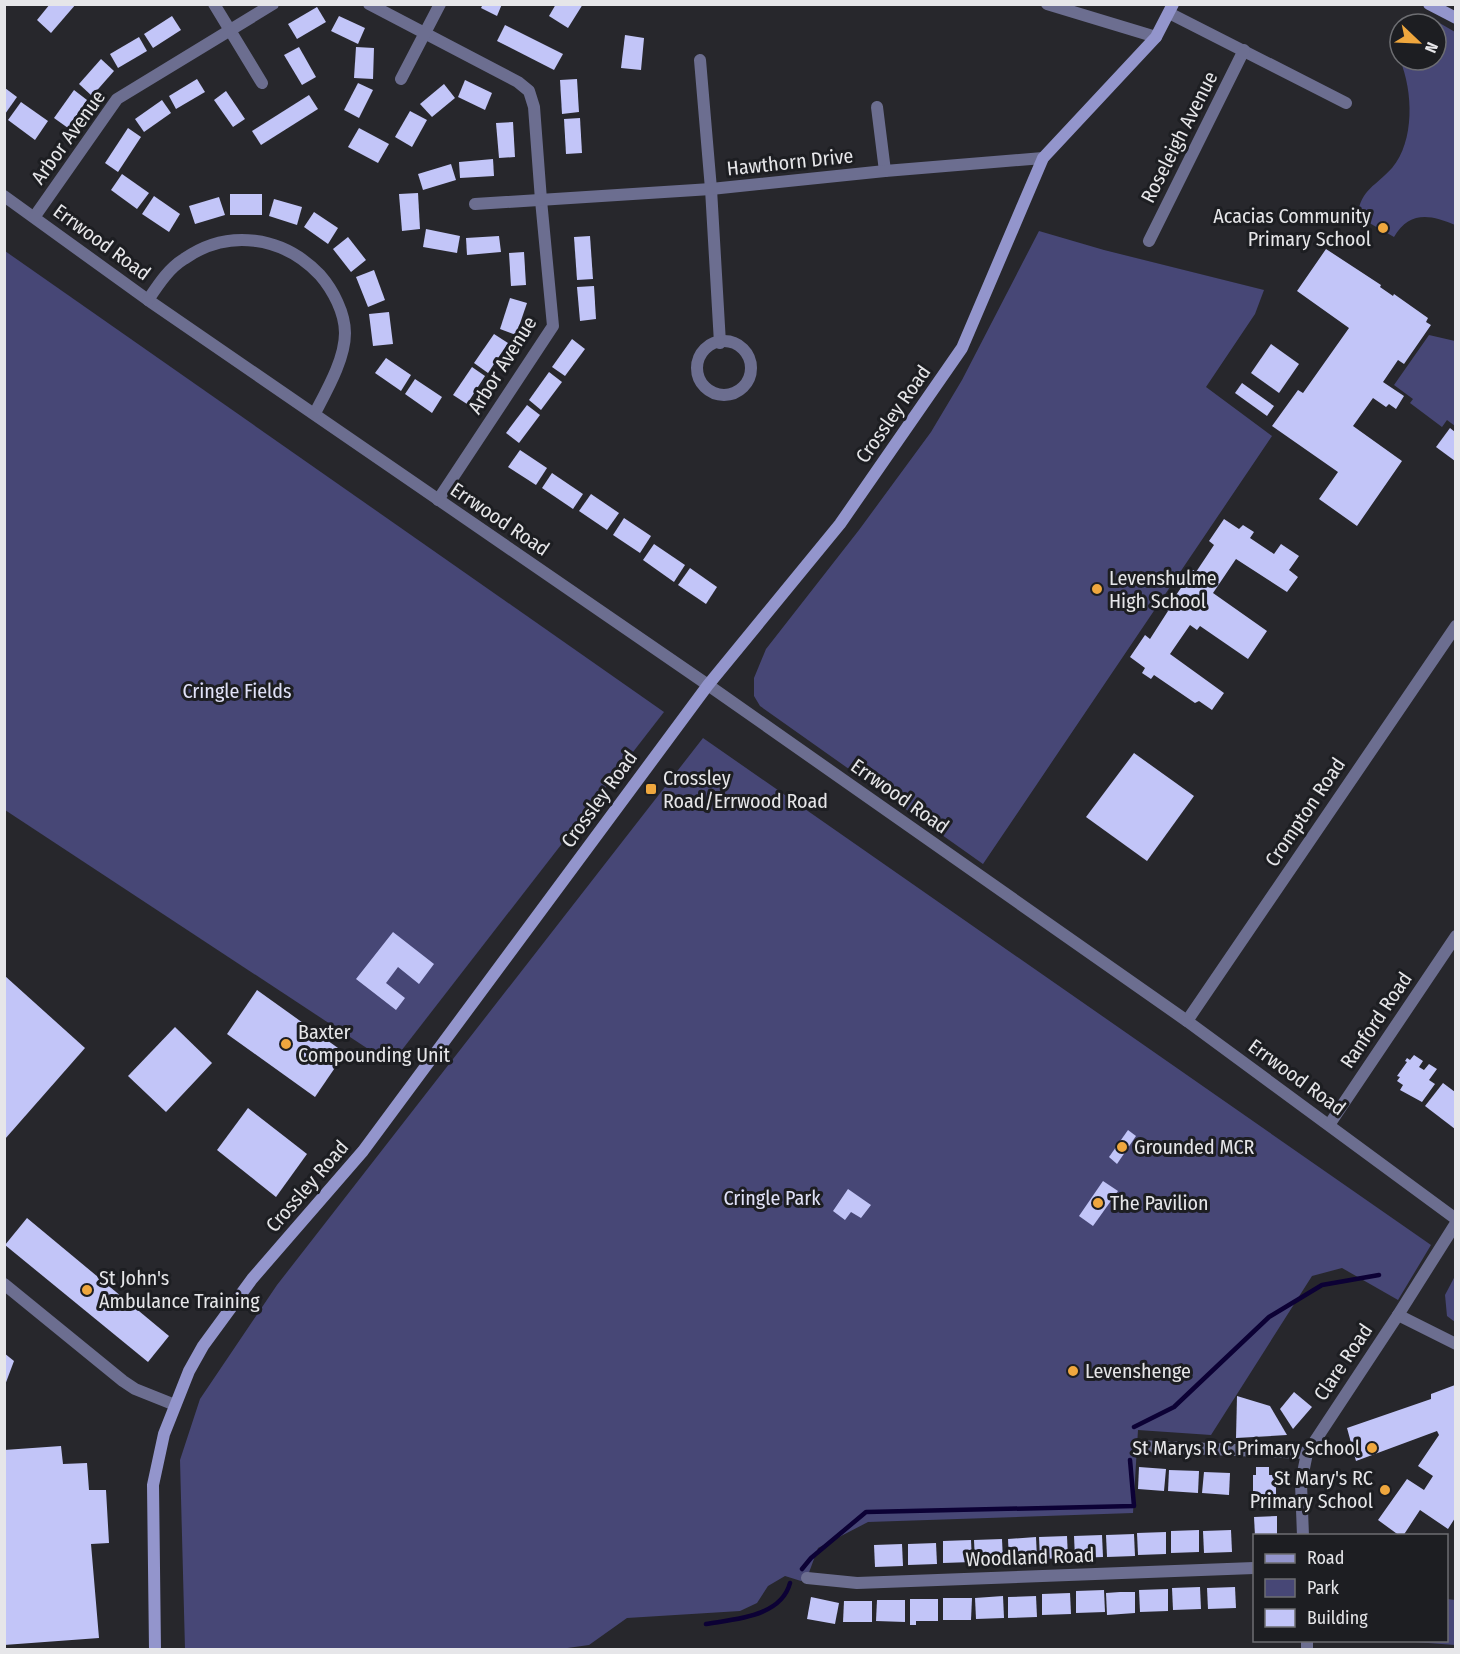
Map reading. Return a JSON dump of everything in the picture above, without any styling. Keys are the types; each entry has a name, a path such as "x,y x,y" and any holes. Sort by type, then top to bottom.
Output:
{"street":[{"path":"214,4 262,83"},
{"name":"Arbor Avenue","path":"34,216 117,99 273,4"},
{"name":"Arbor Avenue","path":"369,4 518,82 529,91 534,107 553,326 438,500"},
{"path":"401,79 440,4"},
{"path":"1047,4 1156,37"},
{"path":"1429,4 1455,18"},
{"path":"1171,9 1346,103"},
{"name":"Crossley Road","path":"154,1650 153,1485 164,1434 189,1371 221,1321 252,1279 363,1151 708,685 840,524 962,348 1042,158 1156,37 1171,9"},
{"name":"Roseleigh Avenue","path":"1149,241 1244,50"},
{"path":"700,60 711,189 720,343"},
{"path":"877,107 885,171"},
{"name":"Hawthorn Drive","path":"541,200 711,189 1042,158"},
{"name":"Errwood Road","path":"4,196 148,300 708,685 1187,1021 1455,1221"},
{"path":"475,204 541,200"},
{"name":"Errwood Road","path":"148,300 164,276 183,259 208,246 230,240 256,239 289,251 309,264 327,283 336,300 345,333 337,369 315,413"},
{"path":"730,341 738,345 746,351 750,360 749,378 737,392 729,395 712,393 705,388 697,373 699,356 712,344 720,343 730,341"},
{"name":"Crompton Road","path":"1187,1021 1455,626"},
{"name":"Ranford Road","path":"1329,1125 1455,936"},
{"name":"Clare Road","path":"1303,1534 1302,1483 1307,1453 1398,1315 1455,1221"},
{"path":"4,1284 123,1381 135,1389 174,1405"},
{"path":"1398,1315 1455,1344"},
{"path":"1138,1446 1307,1453"},
{"name":"Woodland Road","path":"807,1578 857,1583 1253,1568"}],"green space":[{"path":"1448,28 1455,32 1455,225 1429,217 1421,217 1406,223 1394,237 1357,216 1362,199 1392,168 1405,144 1410,116 1404,72 1448,72"},
{"path":"1039,231 1104,250 1264,290 1255,314 1206,387 1272,436 983,864 760,706 754,696 754,678 766,649 859,530 931,432 962,380"},
{"name":"Cringle Fields","path":"5,251 664,712 391,1064 5,810"},
{"path":"1429,335 1455,341 1455,426 1447,420 1442,427 1410,403 1413,399 1394,385"},
{"name":"Cringle Park","path":"703,738 1431,1245 1398,1300 1342,1268 1312,1276 1211,1435 1138,1430 1133,1513 868,1522 818,1548 807,1578 801,1581 785,1576 768,1586 757,1603 740,1611 627,1618 589,1645 553,1650 185,1649 180,1460 200,1399 277,1285"},
{"path":"1455,1276 1455,1322 1447,1316 1445,1295"},
{"path":"1448,1599 1455,1600 1455,1645 1415,1642 1448,1642"}],"building":[{"path":"50,4 76,4 51,33 37,20"},
{"path":"483,4 502,4 497,16 481,8"},
{"path":"556,4 583,4 568,28 549,16"},
{"path":"317,7 326,22 297,39 288,24"},
{"path":"172,16 181,30 153,48 144,34"},
{"path":"339,16 365,28 358,44 331,31"},
{"path":"505,25 563,54 554,70 497,41"},
{"path":"625,35 644,38 641,70 621,68"},
{"path":"139,37 147,51 118,68 110,54"},
{"path":"299,47 316,77 302,85 284,55"},
{"path":"356,47 374,48 373,79 354,78"},
{"path":"101,59 114,71 92,96 79,84"},
{"path":"197,79 205,92 176,109 169,96"},
{"path":"577,79 579,112 562,114 560,80"},
{"path":"465,80 492,93 485,110 458,97"},
{"path":"358,83 373,90 359,118 344,110"},
{"path":"444,84 455,98 432,117 420,104"},
{"path":"5,88 17,97 5,114"},
{"path":"74,90 87,100 68,128 54,118"},
{"path":"226,91 245,119 233,127 214,100"},
{"path":"309,95 318,109 261,145 252,131"},
{"path":"162,100 171,113 144,132 135,119"},
{"path":"21,102 48,121 35,140 8,120"},
{"path":"410,111 427,120 412,147 395,137"},
{"path":"580,118 582,153 566,154 564,119"},
{"path":"513,122 515,157 499,158 496,123"},
{"path":"128,128 141,137 118,172 105,163"},
{"path":"359,128 389,144 378,163 348,147"},
{"path":"493,159 494,176 460,178 459,162"},
{"path":"451,164 456,180 423,190 418,174"},
{"path":"122,174 149,193 137,209 111,190"},
{"path":"418,193 420,229 402,231 399,194"},
{"path":"230,194 262,194 262,215 230,215"},
{"path":"154,196 180,214 169,232 142,214"},
{"path":"219,197 225,215 195,224 189,206"},
{"path":"274,199 302,207 297,225 269,216"},
{"path":"314,212 338,228 328,244 304,227"},
{"path":"426,229 460,236 457,253 423,247"},
{"path":"499,236 501,252 467,255 466,238"},
{"path":"590,236 593,279 577,280 574,237"},
{"path":"348,237 366,260 351,272 333,249"},
{"path":"1326,249 1428,318 1426,322 1431,325 1404,364 1398,360 1383,382 1404,396 1396,409 1389,404 1386,407 1373,398 1353,426 1402,461 1357,526 1319,499 1338,472 1272,426 1298,390 1303,393 1349,328 1297,291"},
{"path":"524,252 526,285 511,286 509,253"},
{"path":"374,270 385,300 368,307 356,277"},
{"path":"594,286 596,319 580,321 577,287"},
{"path":"510,298 527,303 516,335 500,329"},
{"path":"389,312 393,344 373,346 369,314"},
{"path":"494,334 508,343 488,373 474,363"},
{"path":"572,339 585,349 565,376 552,367"},
{"path":"1271,344 1299,364 1279,393 1251,373"},
{"path":"386,358 411,375 401,391 375,373"},
{"path":"472,367 485,376 467,404 453,395"},
{"path":"549,372 562,382 541,410 529,400"},
{"path":"415,379 442,397 432,413 405,394"},
{"path":"1242,383 1274,406 1267,416 1235,393"},
{"path":"527,405 540,415 519,443 506,433"},
{"path":"1450,428 1455,432 1455,461 1436,447"},
{"path":"520,450 547,468 536,485 508,467"},
{"path":"552,473 583,494 573,509 542,488"},
{"path":"591,494 619,513 607,530 579,511"},
{"path":"624,518 651,536 640,553 613,535"},
{"path":"1224,519 1239,529 1243,525 1254,532 1250,538 1274,554 1281,544 1299,556 1289,570 1298,577 1287,592 1236,559 1213,593 1267,631 1248,659 1200,626 1197,630 1190,625 1170,654 1224,693 1212,710 1199,701 1195,703 1154,675 1151,679 1142,673 1145,668 1130,657 1145,635 1150,639 1193,570 1196,572 1214,545 1209,541"},
{"path":"654,544 685,565 674,582 643,560"},
{"path":"690,568 717,587 706,604 678,585"},
{"path":"1134,753 1194,796 1147,861 1086,817"},
{"path":"393,932 434,964 419,984 398,967 386,983 405,998 396,1010 356,979"},
{"path":"5,976 85,1048 5,1139"},
{"name":"Baxter Compounding Unit","path":"257,990 345,1053 315,1097 227,1034"},
{"path":"175,1027 212,1063 166,1112 128,1076"},
{"path":"1414,1055 1423,1061 1419,1067 1424,1070 1429,1064 1437,1069 1429,1080 1435,1084 1422,1102 1400,1090 1403,1085 1397,1081 1400,1077 1397,1076 1407,1062 1405,1061 1407,1058 1410,1060"},
{"path":"1443,1083 1455,1092 1455,1129 1425,1106"},
{"path":"248,1108 307,1154 276,1197 217,1150"},
{"name":"Grounded MCR","path":"1128,1130 1136,1136 1117,1164 1109,1157"},
{"name":"The Pavilion","path":"1103,1181 1118,1191 1093,1226 1079,1216"},
{"path":"848,1189 871,1205 861,1218 851,1212 845,1220 833,1211"},
{"name":"St John's Ambulance Training","path":"27,1218 169,1336 148,1362 5,1245"},
{"path":"4,1353 14,1361 5,1385 4,1385"},
{"name":"St Marys R C Primary School","path":"1455,1385 1455,1518 1448,1529 1420,1510 1404,1534 1397,1534 1378,1520 1407,1479 1424,1490 1433,1476 1418,1466 1439,1435 1437,1431 1356,1461 1347,1428 1431,1399 1431,1394"},
{"path":"1294,1392 1312,1407 1293,1429 1280,1409"},
{"path":"1237,1396 1270,1406 1287,1435 1236,1438"},
{"path":"61,1446 63,1464 87,1463 89,1490 106,1490 109,1543 91,1544 99,1638 4,1645 4,1450"},
{"path":"1139,1467 1166,1469 1164,1491 1138,1489"},
{"path":"1256,1467 1269,1467 1269,1475 1276,1475 1276,1505 1253,1505 1253,1475 1256,1475"},
{"path":"1169,1470 1199,1471 1198,1493 1168,1491"},
{"path":"1204,1472 1230,1473 1229,1495 1202,1493"},
{"path":"1277,1516 1277,1534 1255,1534 1254,1517"},
{"path":"1199,1530 1199,1552 1171,1553 1171,1531"},
{"path":"1231,1530 1232,1552 1204,1553 1203,1531"},
{"path":"1166,1532 1166,1554 1138,1555 1137,1533"},
{"path":"1134,1534 1135,1556 1107,1557 1106,1535"},
{"path":"1102,1535 1103,1557 1075,1558 1074,1536"},
{"path":"1067,1536 1068,1558 1040,1559 1039,1537"},
{"path":"1036,1537 1037,1559 1009,1560 1008,1539"},
{"path":"1002,1539 1003,1561 975,1562 974,1540"},
{"path":"971,1540 972,1562 943,1563 943,1541"},
{"path":"936,1543 937,1564 908,1565 908,1544"},
{"path":"902,1544 903,1566 875,1567 874,1545"},
{"path":"1200,1587 1201,1609 1173,1610 1172,1588"},
{"path":"1235,1587 1236,1608 1208,1609 1207,1588"},
{"path":"1168,1589 1168,1611 1140,1612 1139,1590"},
{"path":"1104,1590 1105,1612 1076,1613 1076,1591"},
{"path":"1135,1592 1135,1613 1107,1615 1106,1593"},
{"path":"1070,1593 1071,1614 1042,1615 1042,1594"},
{"path":"1003,1596 1004,1618 976,1619 975,1598"},
{"path":"1036,1596 1037,1617 1008,1618 1008,1597"},
{"path":"811,1597 839,1603 835,1624 807,1619"},
{"path":"943,1598 972,1598 971,1620 943,1620"},
{"path":"910,1599 938,1599 938,1621 916,1621 916,1625 910,1625"},
{"path":"877,1600 905,1600 905,1622 876,1621"},
{"path":"844,1601 872,1601 872,1622 843,1622"}],"waterway":[{"path":"1134,1427 1174,1407 1269,1317 1322,1285 1379,1275"},
{"path":"802,1569 811,1558 866,1512 1134,1506 1130,1460"},
{"path":"706,1624 743,1618 767,1610 785,1594 790,1583"}],"place":[{"name":"Acacias Community Primary School","path":"1383,228"},
{"name":"Levenshulme High School","path":"1097,589"},
{"name":"Crossley Road/Errwood Road","path":"651,789"},
{"name":"Baxter Compounding Unit","path":"286,1044"},
{"name":"Grounded MCR","path":"1122,1147"},
{"name":"The Pavilion","path":"1098,1203"},
{"name":"St John's Ambulance Training","path":"87,1290"},
{"name":"Levenshenge","path":"1073,1371"},
{"name":"St Marys R C Primary School","path":"1372,1448"},
{"name":"St Mary's RC Primary School","path":"1385,1490"}]}
